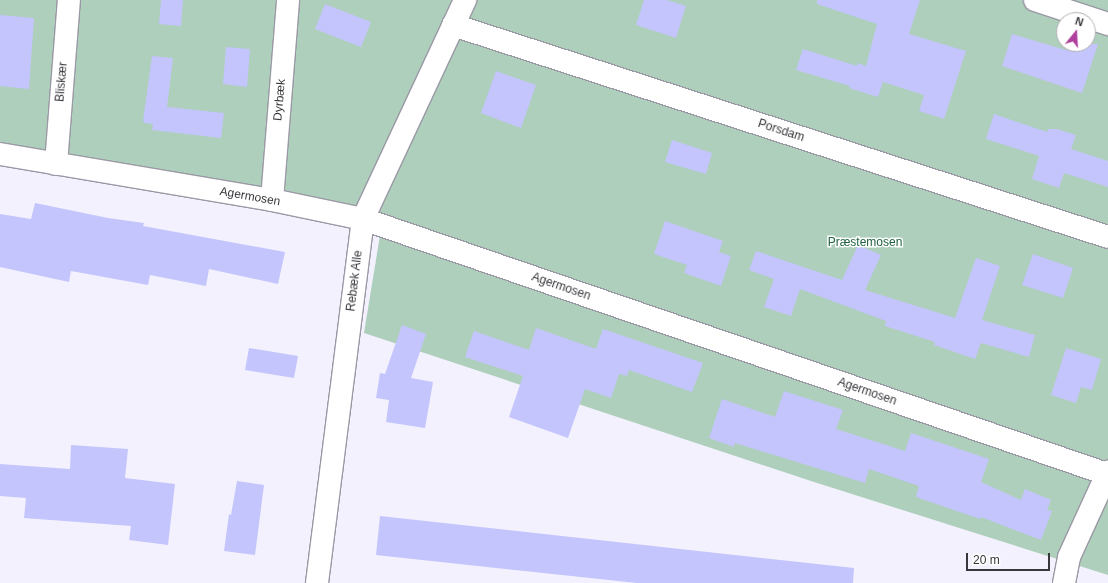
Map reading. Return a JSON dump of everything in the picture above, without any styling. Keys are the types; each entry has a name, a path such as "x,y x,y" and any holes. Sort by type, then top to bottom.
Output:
{"street":[{"name":"Bliskær","path":"56,164 69,0"},
{"name":"Dyrbæk","path":"272,200 288,0"},
{"name":"Rebæk Alle","path":"317,583 363,219 465,0"},
{"path":"1035,0 1108,24"},
{"name":"Porsdam","path":"453,25 1108,237"},
{"name":"Agermosen","path":"0,154 272,200 363,219 1108,473"},
{"path":"1064,583 1069,557 1108,473"}],"green space":[{"name":"Præstemosen","path":"0,0 1108,0 1108,575 814,482 364,333 383,217 0,144"}],"building":[{"path":"161,0 183,0 181,26 159,24"},
{"path":"644,0 667,0 686,6 676,38 636,25"},
{"path":"817,0 920,0 909,34 966,51 944,119 919,111 924,95 883,82 878,97 849,88 850,86 796,70 803,49 857,66 857,63 866,66 877,24 817,4"},
{"path":"325,4 371,22 361,47 315,29"},
{"path":"0,15 34,18 29,89 0,86"},
{"path":"1012,34 1056,47 1056,52 1095,52 1082,93 1002,66"},
{"path":"226,47 250,49 247,87 223,84"},
{"path":"152,56 173,58 167,107 224,113 221,138 152,130 153,124 145,123 143,121"},
{"path":"496,71 536,85 521,128 481,113"},
{"path":"994,114 1047,132 1048,129 1057,129 1076,135 1071,149 1108,161 1108,187 1064,173 1059,188 1032,179 1039,156 986,139"},
{"path":"672,140 712,153 706,174 665,162"},
{"path":"35,203 108,218 144,223 143,226 285,252 278,284 209,269 206,286 150,275 148,285 71,271 69,282 0,267 0,214 31,219"},
{"path":"665,221 723,241 719,252 731,256 721,286 684,273 687,265 654,254"},
{"path":"858,245 881,255 865,290 955,318 976,258 1000,266 982,320 1035,335 1029,357 981,343 975,359 934,345 935,342 885,326 886,321 800,289 791,316 764,307 774,279 749,270 756,251 842,280"},
{"path":"1033,254 1073,268 1063,298 1022,285"},
{"path":"402,325 426,334 411,378 433,382 425,428 386,422 389,400 376,398 380,373 385,374"},
{"path":"536,328 596,349 603,329 703,363 692,392 629,370 627,376 619,374 611,398 585,389 568,438 509,417 523,376 465,357 474,331 529,350"},
{"path":"249,348 298,356 294,378 245,370"},
{"path":"1066,348 1101,359 1092,390 1081,387 1076,403 1051,395"},
{"path":"784,391 843,410 836,429 905,451 911,433 989,459 981,482 1021,500 1025,489 1051,500 1047,510 1052,511 1041,540 981,517 980,519 916,497 919,486 869,469 865,483 735,443 734,447 709,438 722,399 775,417"},
{"path":"71,445 128,449 125,478 175,484 168,545 129,540 131,526 24,518 26,498 0,496 0,464 70,469"},
{"path":"237,481 264,485 255,555 224,551 229,514 231,515"},
{"path":"380,516 854,568 853,583 637,583 376,555"}]}
